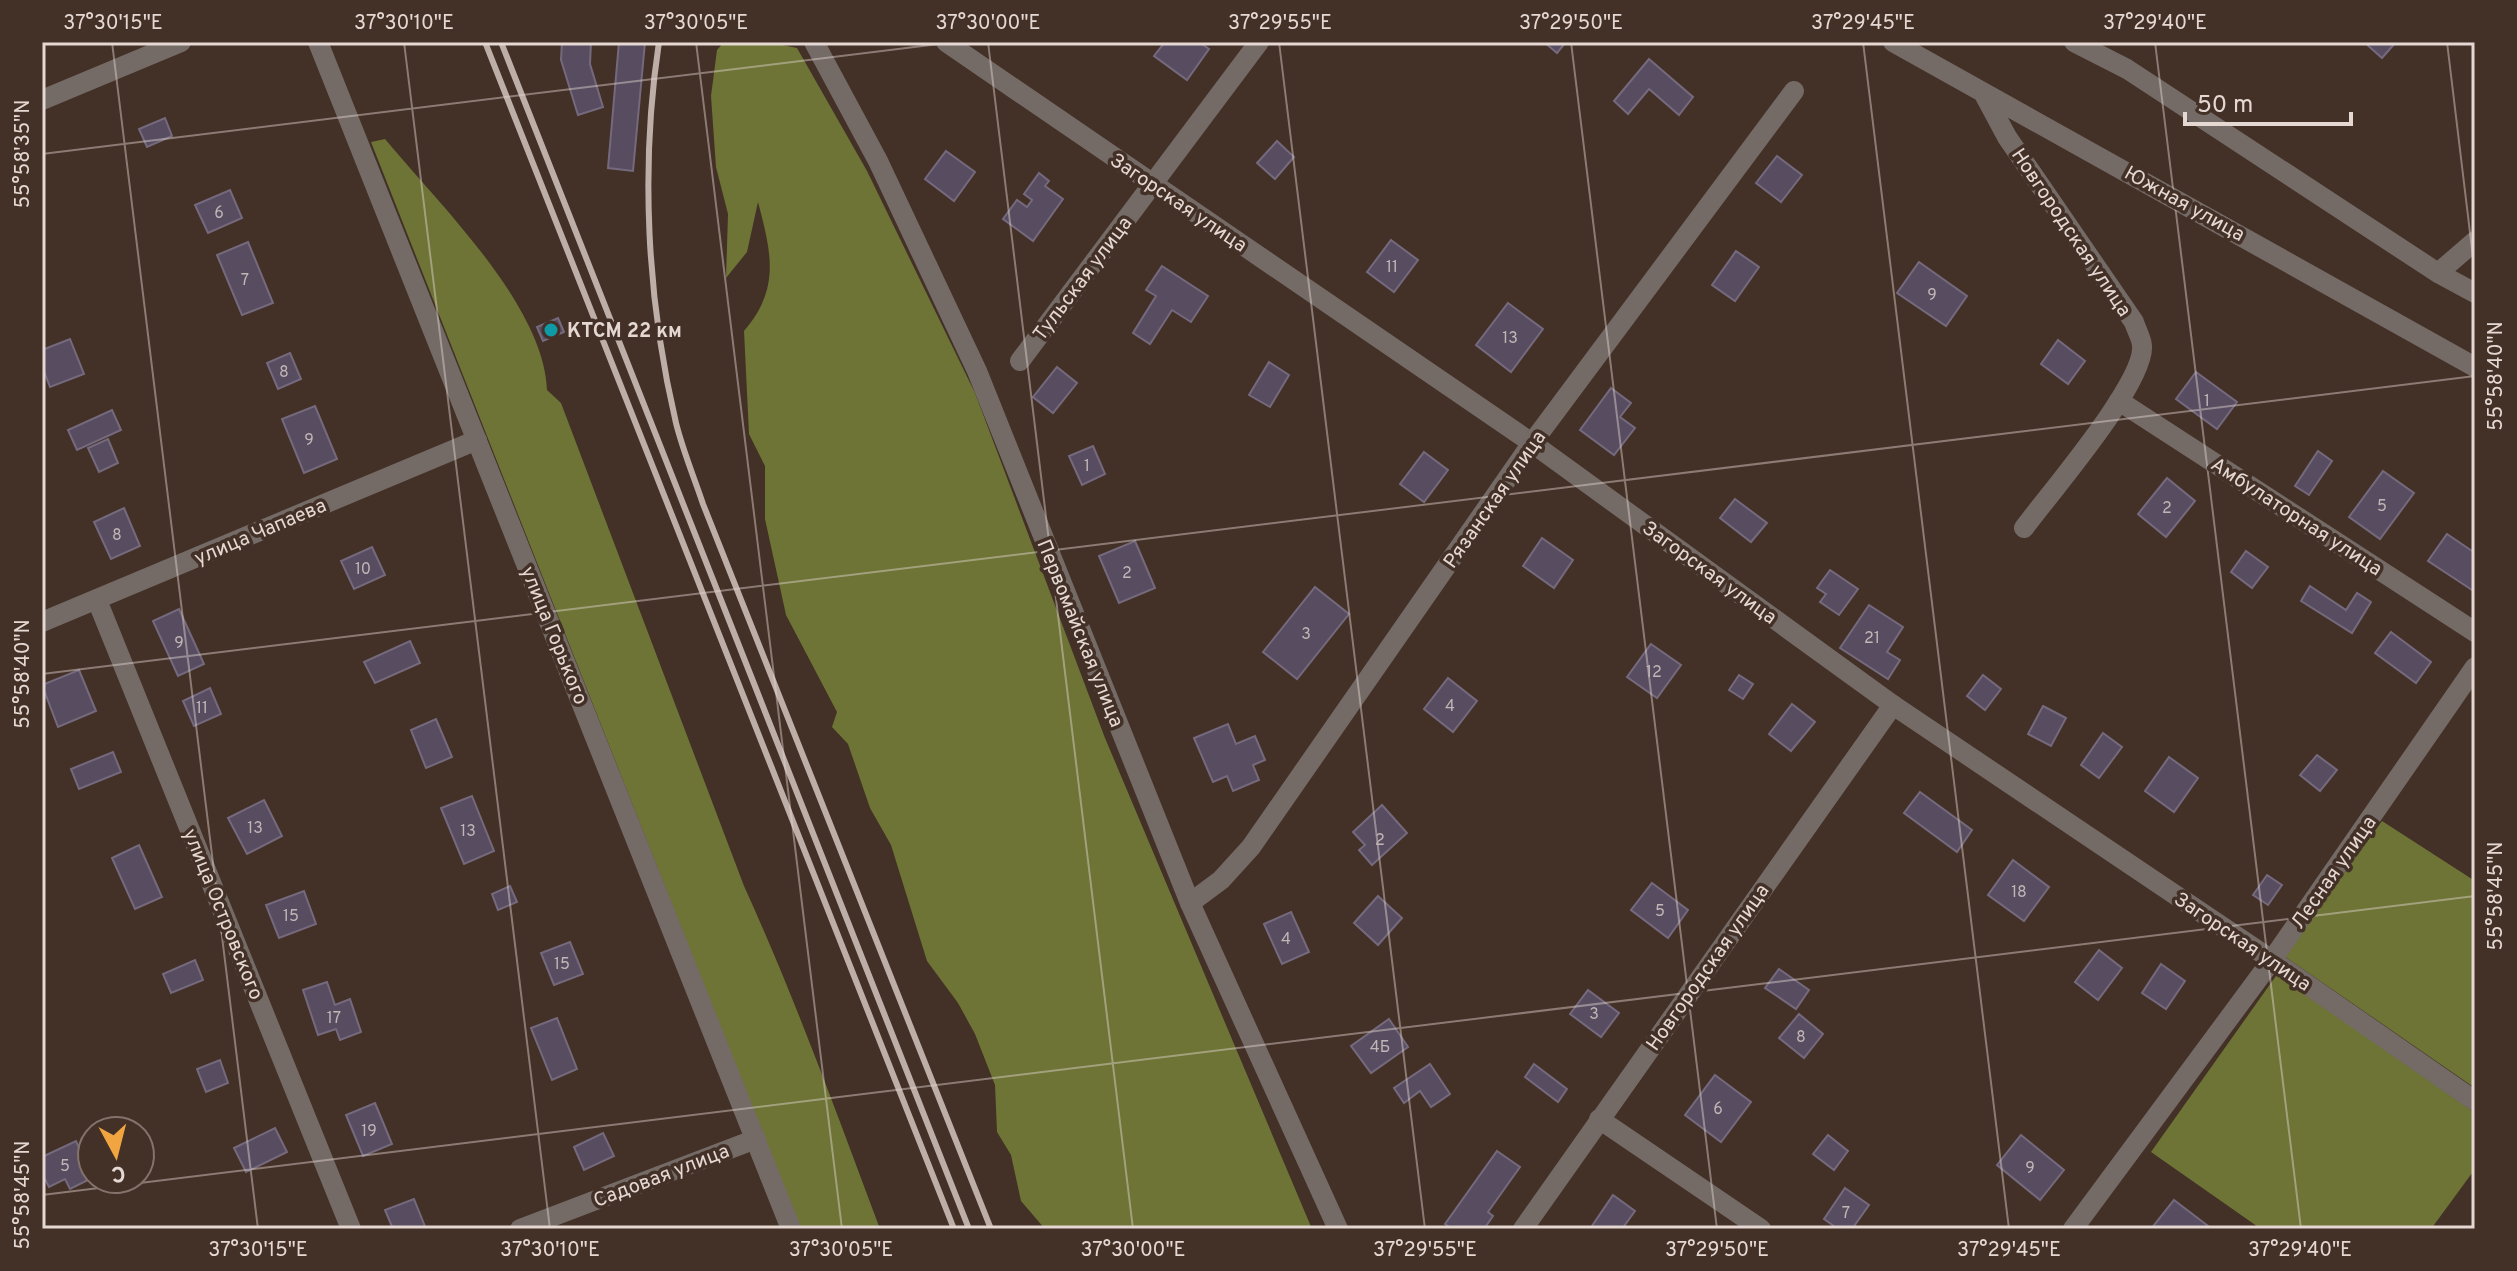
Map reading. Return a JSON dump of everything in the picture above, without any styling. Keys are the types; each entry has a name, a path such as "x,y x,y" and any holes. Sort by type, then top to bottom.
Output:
{"street":[{"path":"42,100 181,42"},
{"name":"улица Горького","path":"318,42 791,1229"},
{"name":"Первомайская улица","path":"814,42 878,161 977,371 1190,903 1338,1229"},
{"name":"Загорская улица","path":"946,42 1532,443 1893,705 2475,1101"},
{"name":"Тульская улица","path":"1020,361 1259,42"},
{"name":"Южная улица","path":"1893,42 1985,96 2217,220 2475,367"},
{"path":"2074,42 2127,69 2438,273 2475,293"},
{"name":"Рязанская улица","path":"1190,903 1221,880 1251,847 1532,443 1794,91"},
{"name":"Новгородская улица","path":"1985,96 2007,137 2134,322 2143,345 2137,371 2119,401 2024,528"},
{"path":"2438,273 2475,241"},
{"name":"Амбулаторная улица","path":"2119,401 2475,632"},
{"name":"улица Чапаева","path":"42,622 477,440"},
{"name":"улица Островского","path":"97,600 351,1229"},
{"name":"Лесная улица","path":"2073,1229 2272,960 2475,667"},
{"name":"Новгородская улица","path":"1523,1229 1893,705"},
{"path":"1599,1119 1761,1229"},
{"name":"Садовая улица","path":"520,1229 756,1139"}],"green space":[{"path":"724,42 768,42 797,48 867,171 975,393 1105,738 1312,1229 1045,1229 1021,1201 1011,1155 997,1132 995,1085 975,1034 958,1003 927,961 891,845 870,808 848,744 832,727 837,712 786,615 765,519 765,466 749,434 744,331 764,300 770,269 758,202 747,252 726,278 728,214 716,167 711,96 717,50"},
{"path":"385,139 485,257 528,324 541,357 547,390 561,403 744,886 798,1013 880,1229 800,1229 371,142"},
{"path":"2382,821 2475,881 2475,1088 2284,956"},
{"path":"2278,973 2475,1113 2475,1169 2431,1229 2261,1229 2151,1152"}],"building":[{"path":"562,42 591,42 590,64 603,107 578,115 561,60"},
{"path":"619,42 645,42 633,171 608,168"},
{"path":"1165,42 1199,42 1209,49 1187,80 1154,56"},
{"path":"1544,42 1566,42 1557,53"},
{"path":"2364,42 2396,42 2382,58"},
{"path":"1649,59 1693,97 1679,115 1649,89 1628,114 1614,101"},
{"path":"165,118 172,136 147,147 139,129"},
{"path":"1277,141 1294,157 1275,179 1257,163"},
{"path":"946,151 975,172 954,201 925,179"},
{"path":"1777,156 1802,175 1781,202 1756,183"},
{"path":"1039,173 1049,181 1045,186 1063,199 1033,241 1003,219 1017,200 1027,207 1032,200 1024,194"},
{"path":"230,190 242,218 208,233 195,205"},
{"path":"1391,240 1418,260 1394,292 1367,272"},
{"path":"248,242 273,303 242,315 217,255"},
{"path":"1736,251 1759,267 1735,301 1712,285"},
{"path":"1919,262 1967,296 1946,326 1897,293"},
{"path":"1162,266 1208,296 1191,322 1172,310 1150,344 1133,333 1156,296 1146,290"},
{"path":"1508,303 1543,329 1511,372 1476,345"},
{"name":"КТСМ 22 км","path":"558,318 564,332 543,341 537,327"},
{"path":"70,339 84,374 50,387 42,366 42,350"},
{"path":"2058,340 2085,361 2068,384 2041,364"},
{"path":"290,353 301,379 278,389 267,363"},
{"path":"1269,362 1289,375 1270,407 1249,395"},
{"path":"1057,367 1077,383 1053,413 1033,397"},
{"path":"2196,372 2237,402 2217,429 2176,399"},
{"path":"1611,388 1631,403 1620,417 1635,428 1614,455 1580,430"},
{"path":"315,406 337,459 304,473 282,419"},
{"path":"112,410 121,430 77,450 68,430"},
{"path":"108,439 118,463 99,472 88,448"},
{"path":"1093,446 1105,474 1082,485 1069,456"},
{"path":"2318,451 2332,461 2309,495 2295,486"},
{"path":"1424,452 1448,470 1424,502 1400,484"},
{"path":"2383,471 2414,493 2380,539 2349,517"},
{"path":"2167,478 2195,501 2166,537 2138,514"},
{"path":"1735,499 1767,523 1751,542 1720,518"},
{"path":"124,508 140,546 111,559 94,522"},
{"path":"2447,534 2475,553 2475,592 2428,561"},
{"path":"1542,538 1573,560 1554,588 1523,566"},
{"path":"1135,541 1155,588 1119,603 1099,556"},
{"path":"372,547 385,575 354,589 341,561"},
{"path":"2246,551 2268,567 2252,588 2231,572"},
{"path":"1830,570 1858,589 1839,615 1820,602 1826,594 1817,588"},
{"path":"2310,586 2346,610 2357,593 2371,602 2352,633 2301,601"},
{"path":"1315,587 1349,614 1297,679 1263,652"},
{"path":"1869,605 1903,627 1887,652 1900,660 1888,679 1840,648"},
{"path":"179,609 204,664 178,676 153,621"},
{"path":"2391,632 2431,662 2416,683 2375,653"},
{"path":"410,641 420,663 375,683 364,662"},
{"path":"1651,644 1681,665 1657,698 1627,677"},
{"path":"79,670 96,711 58,727 42,685"},
{"path":"1739,675 1753,684 1743,699 1729,690"},
{"path":"1983,675 2001,689 1985,710 1967,696"},
{"path":"1448,678 1477,701 1453,732 1424,709"},
{"path":"210,688 221,714 194,726 183,701"},
{"path":"1792,704 1815,722 1791,751 1769,734"},
{"path":"2043,706 2066,718 2051,746 2028,734"},
{"path":"436,719 452,757 426,768 411,730"},
{"path":"1228,724 1236,744 1255,736 1265,760 1253,765 1259,780 1233,791 1227,776 1213,782 1194,738"},
{"path":"2103,733 2122,747 2099,778 2081,765"},
{"path":"113,752 121,772 79,789 71,769"},
{"path":"2317,755 2337,770 2320,791 2300,775"},
{"path":"2169,757 2198,778 2174,812 2145,791"},
{"path":"1920,792 1972,830 1957,852 1904,813"},
{"path":"472,796 494,851 464,864 441,808"},
{"path":"264,800 282,836 247,854 228,818"},
{"path":"1382,805 1407,833 1372,865 1359,850 1365,845 1353,832"},
{"path":"139,845 162,897 135,909 112,858"},
{"path":"2013,860 2049,887 2024,921 1988,895"},
{"path":"2267,875 2282,885 2268,905 2253,895"},
{"path":"1652,883 1688,910 1668,938 1631,910"},
{"path":"510,886 517,902 498,910 492,894"},
{"path":"304,891 316,924 279,938 266,905"},
{"path":"1378,896 1402,918 1378,945 1354,923"},
{"path":"1291,912 1309,952 1282,964 1264,924"},
{"path":"570,942 583,974 554,985 541,953"},
{"path":"2099,950 2122,968 2098,1000 2075,982"},
{"path":"195,960 203,980 171,993 163,974"},
{"path":"2161,964 2185,981 2166,1009 2142,993"},
{"path":"1779,969 1809,990 1796,1009 1765,988"},
{"path":"327,982 335,1005 350,999 361,1032 340,1040 336,1029 318,1035 303,990"},
{"path":"1588,990 1619,1013 1601,1037 1570,1014"},
{"path":"1799,1014 1823,1034 1804,1058 1779,1038"},
{"path":"557,1018 577,1069 552,1080 531,1028"},
{"path":"1389,1019 1408,1047 1371,1073 1351,1046"},
{"path":"220,1060 228,1083 206,1092 197,1069"},
{"path":"1430,1064 1450,1094 1431,1107 1420,1091 1404,1103 1394,1088"},
{"path":"1534,1064 1567,1089 1558,1102 1525,1077"},
{"path":"1715,1075 1751,1102 1721,1142 1685,1115"},
{"path":"375,1103 392,1144 363,1156 346,1115"},
{"path":"275,1128 287,1152 246,1172 234,1148"},
{"path":"603,1133 614,1156 584,1170 574,1147"},
{"path":"1828,1135 1848,1151 1834,1170 1813,1154"},
{"path":"2021,1135 2064,1170 2040,1200 1997,1165"},
{"path":"76,1141 76,1186 70,1189 65,1179 49,1187 42,1173 42,1157"},
{"path":"1497,1151 1520,1167 1488,1212 1493,1216 1484,1229 1452,1229 1445,1224"},
{"path":"1845,1188 1869,1205 1852,1229 1838,1229 1824,1219"},
{"path":"1613,1195 1635,1211 1622,1229 1595,1229 1592,1226"},
{"path":"414,1199 426,1229 393,1229 385,1210"},
{"path":"2174,1200 2212,1229 2151,1229"}],"railway":[{"path":"485,42 954,1229"},
{"path":"501,42 969,1229"},
{"path":"659,42 650,137 650,233 658,329 679,433 703,504 991,1229"}],"place":[{"name":"КТСМ 22 км","path":"551,330"}]}
